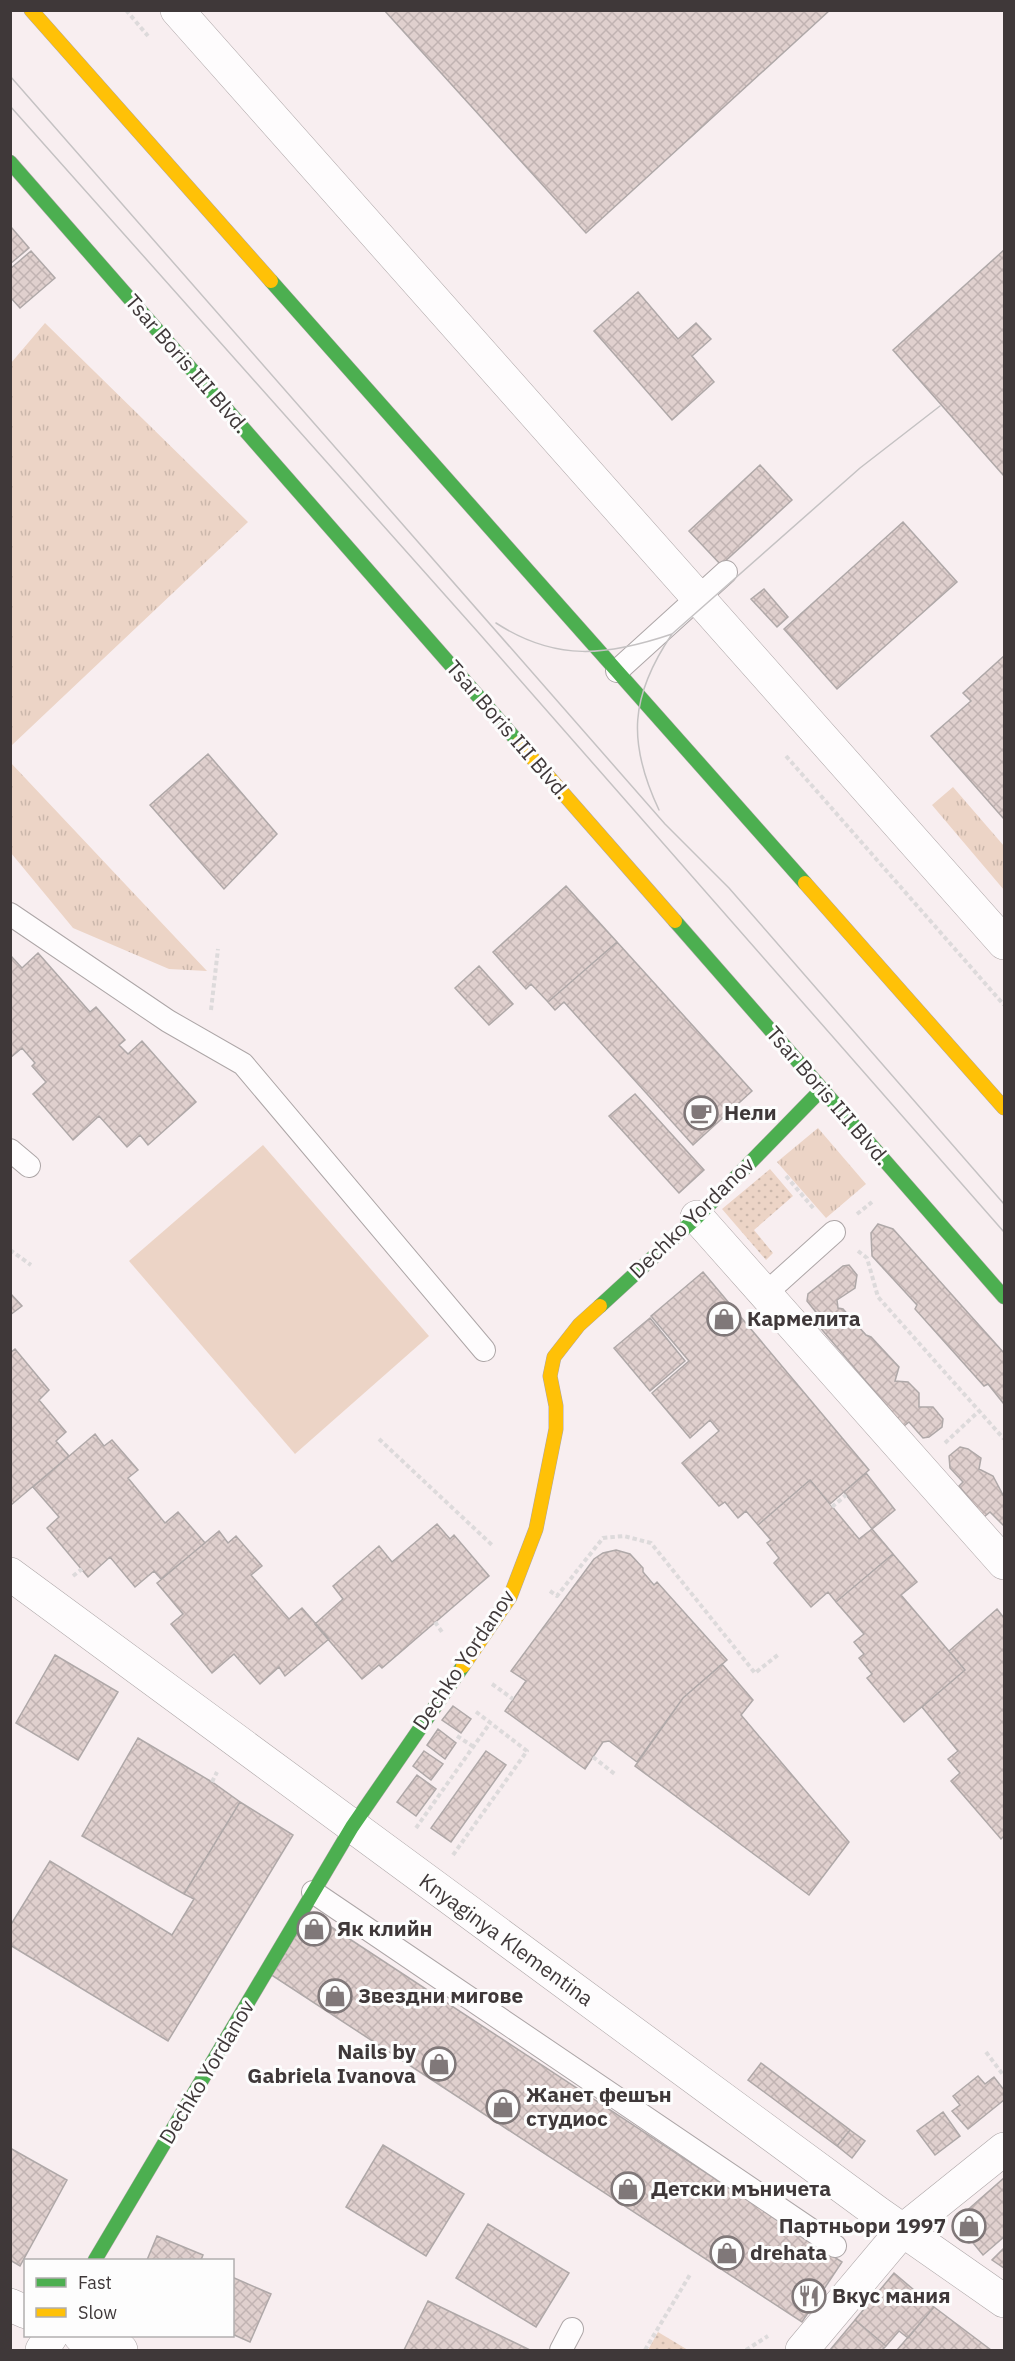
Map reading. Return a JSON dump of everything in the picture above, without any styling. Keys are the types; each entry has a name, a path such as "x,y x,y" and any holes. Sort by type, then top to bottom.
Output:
{"street":[{"path":"31,10 1005,1108"},
{"path":"177,10 1005,943"},
{"name":"Tsar Boris III Blvd.","path":"10,162 1005,1298"},
{"name":"Dechko Yordanov","path":"96,2259 352,1827 510,1597 536,1529 556,1429 556,1406 550,1377 554,1357 579,1325 697,1217 822,1089"},
{"path":"697,1217 1005,1563"},
{"name":"Knyaginya Klementina","path":"10,1574 902,2231 1005,2301"},
{"path":"802,2350 902,2231 1005,2150"},
{"path":"10,2305 24,2311"},
{"path":"42,2350 50,2337"},
{"path":"83,2337 121,2350"}],"lane":[{"path":"617,671 726,572"},
{"path":"10,914 168,1022 243,1064 484,1350"},
{"path":"10,1150 29,1166"},
{"path":"765,1294 834,1233"},
{"path":"313,1892 835,2246"},
{"path":"561,2350 572,2329"}],"path":[{"path":"207,1043 218,950"},
{"path":"763,1149 834,1233 867,1257 878,1297 1005,1439"},
{"path":"834,1233 878,1197"},
{"path":"10,1250 31,1266"},
{"path":"919,1467 980,1411"},
{"path":"379,1439 520,1571 557,1596 603,1538 624,1536 651,1543 755,1673 779,1654"},
{"path":"832,1507 846,1495"},
{"path":"431,1885 527,1751 446,1689"},
{"path":"394,1858 490,1724"},
{"path":"593,1757 616,1775"},
{"path":"986,2052 1005,2076"},
{"path":"645,2350 691,2273"},
{"path":"746,2350 770,2334"}],"green space":[{"path":"45,323 248,522 11,746 11,363"},
{"path":"11,763 207,971 169,969 73,928 11,853"},
{"path":"953,787 1004,846 1004,890 932,805"},
{"path":"818,1128 866,1184 826,1218 777,1162"},
{"path":"263,1145 429,1336 295,1454 129,1261"},
{"path":"770,1169 793,1196 754,1230 773,1253 766,1260 722,1209"},
{"path":"658,2332 688,2350 648,2350"}],"building":[{"path":"384,10 830,10 586,233"},
{"path":"10,228 29,248 10,264"},
{"path":"1004,250 1004,476 893,350"},
{"path":"31,251 55,278 20,308 10,297 10,269"},
{"path":"638,292 678,339 696,323 711,339 692,356 714,382 672,420 594,331"},
{"path":"760,465 792,500 721,565 689,531"},
{"path":"903,522 957,582 837,689 784,629"},
{"path":"764,589 788,617 777,627 751,599"},
{"path":"1004,656 1004,819 931,736 971,701 963,693"},
{"path":"208,754 277,834 224,889 150,805"},
{"path":"566,886 617,942 548,1002 531,984 526,989 493,952"},
{"path":"617,942 752,1091 693,1145 564,1002 555,1010 548,1002"},
{"path":"38,953 90,1012 96,1007 125,1040 119,1045 128,1054 142,1041 196,1102 148,1145 140,1135 127,1147 99,1116 73,1140 33,1094 46,1082 32,1066 35,1063 22,1048 10,1058 10,955 22,968"},
{"path":"479,966 513,1004 489,1025 455,988"},
{"path":"635,1094 704,1170 679,1193 609,1116"},
{"path":"878,1224 893,1229 1004,1353 1004,1404 988,1384 984,1386 915,1309 917,1305 872,1256 871,1233"},
{"path":"849,1265 857,1275 855,1288 837,1300 838,1308 843,1309 899,1367 895,1381 908,1382 919,1393 919,1407 933,1407 943,1419 942,1427 929,1437 923,1438 909,1422 904,1426 818,1325 823,1321 807,1301 808,1294 843,1266"},
{"path":"703,1272 869,1470 830,1504 810,1480 758,1525 746,1511 738,1518 725,1502 719,1506 682,1463 719,1431 710,1420 690,1438 652,1393 689,1361 651,1316"},
{"path":"10,1293 22,1306 10,1315"},
{"path":"650,1318 685,1361 650,1391 614,1348"},
{"path":"15,1349 49,1390 39,1400 66,1432 56,1441 69,1456 11,1505 10,1353"},
{"path":"95,1434 104,1446 112,1440 138,1470 128,1478 165,1523 178,1512 205,1543 161,1579 154,1571 135,1587 110,1557 88,1577 47,1528 59,1517 33,1487"},
{"path":"960,1447 968,1449 981,1458 979,1469 993,1476 1004,1497 1004,1526 990,1512 984,1517 959,1486 963,1482 950,1468 949,1456"},
{"path":"866,1473 895,1510 872,1529 844,1492"},
{"path":"810,1480 859,1539 872,1529 893,1554 836,1602 828,1592 811,1607 774,1563 779,1558 767,1543 771,1540 758,1525"},
{"path":"437,1524 450,1539 454,1535 489,1576 382,1668 379,1665 362,1679 315,1624 343,1599 333,1586 379,1546 392,1562"},
{"path":"219,1531 228,1543 236,1536 262,1566 251,1575 289,1619 302,1608 329,1639 285,1676 279,1667 260,1684 234,1654 212,1673 171,1624 183,1614 157,1583"},
{"path":"616,1550 630,1554 654,1585 657,1582 727,1660 683,1698 637,1762 609,1741 603,1742 585,1769 505,1711 526,1681 511,1671 594,1559 603,1553"},
{"path":"893,1554 917,1582 901,1595 965,1670 904,1722 867,1678 872,1674 859,1658 864,1654 854,1642 864,1634 836,1602"},
{"path":"997,1609 1004,1618 1004,1836 1001,1839 951,1781 960,1773 948,1759 958,1751 922,1707 965,1670 949,1651"},
{"path":"55,1655 118,1692 78,1760 16,1723"},
{"path":"722,1664 753,1700 741,1715 849,1842 809,1895 635,1766 683,1698"},
{"path":"453,1706 471,1719 461,1733 442,1720"},
{"path":"438,1729 456,1743 445,1759 427,1745"},
{"path":"138,1738 212,1782 240,1802 184,1894 82,1836"},
{"path":"424,1751 443,1764 431,1780 413,1766"},
{"path":"486,1751 506,1765 451,1842 431,1828"},
{"path":"417,1775 436,1789 416,1816 397,1802"},
{"path":"240,1802 293,1835 168,2041 10,1945 10,1926 50,1861 172,1935 194,1899 184,1894"},
{"path":"310,1913 842,2262 802,2322 270,1974"},
{"path":"761,2063 850,2130 837,2146 748,2080"},
{"path":"978,2076 985,2084 994,2077 1004,2090 1004,2100 968,2129 952,2111 960,2105 953,2096"},
{"path":"943,2112 960,2136 935,2155 917,2131"},
{"path":"850,2130 865,2141 852,2158 837,2146"},
{"path":"383,2145 464,2194 426,2256 346,2207"},
{"path":"10,2148 67,2180 20,2266 10,2260"},
{"path":"1004,2178 1004,2237 983,2255 955,2221"},
{"path":"488,2224 569,2273 536,2327 456,2278"},
{"path":"157,2236 203,2255 201,2259 147,2259"},
{"path":"1004,2248 1004,2268 992,2260"},
{"path":"894,2273 934,2307 908,2338 899,2331 886,2346 855,2320"},
{"path":"234,2278 271,2294 250,2342 234,2335"},
{"path":"428,2301 530,2350 404,2350"},
{"path":"934,2307 991,2350 897,2350"},
{"path":"855,2320 886,2346 882,2350 830,2350"}],"tram line":[{"path":"10,76 665,824 729,888 1004,1204"},
{"path":"10,106 477,631 1004,1232"},
{"path":"496,623 518,636 540,644 582,651 626,647 672,634 860,468 940,406"},
{"path":"659,810 642,763 638,741 638,720 641,699 648,678 672,634"}],"traffic: fast":[{"path":"10,162 519,743"},
{"path":"271,281 805,883"},
{"path":"675,921 1004,1297"},
{"path":"600,1306 697,1217 822,1089"},
{"path":"96,2259 352,1827 463,1666"}],"traffic: slow":[{"path":"31,10 271,281"},
{"path":"519,743 675,921"},
{"path":"805,883 1004,1108"},
{"path":"463,1666 510,1597 536,1529 556,1429 556,1406 550,1376 554,1357 579,1325 600,1306"}],"place":[{"name":"Нели","path":"701,1113"},
{"name":"Кармелита","path":"724,1319"},
{"name":"Як клийн","path":"314,1929"},
{"name":"Звездни мигове","path":"335,1996"},
{"name":"Nails by Gabriela Ivanova","path":"439,2064"},
{"name":"Жанет фешън студиос","path":"503,2107"},
{"name":"Детски мъничета","path":"628,2189"},
{"name":"Партньори 1997","path":"969,2226"},
{"name":"drehata","path":"727,2253"},
{"name":"Вкус мания","path":"809,2296"}]}
